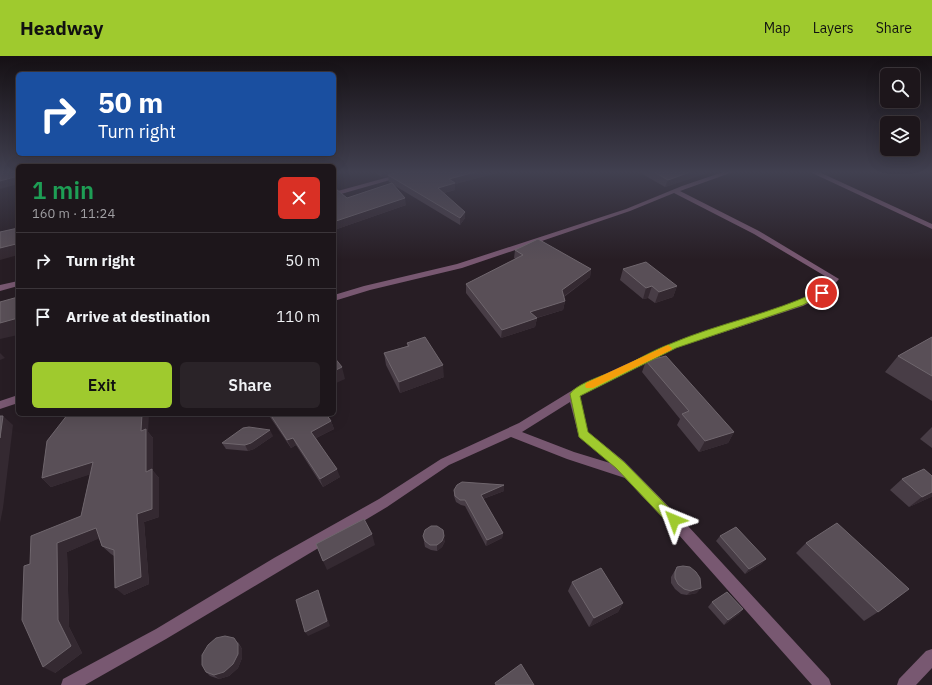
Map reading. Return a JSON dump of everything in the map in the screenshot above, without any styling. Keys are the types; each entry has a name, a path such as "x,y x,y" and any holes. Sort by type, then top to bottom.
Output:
{"street":[{"path":"336,297 367,288 459,266 628,210 649,201"},
{"path":"69,685 161,634 383,503 445,462 523,426 585,388 673,346 800,304 822,293 835,279 786,248 697,201"},
{"path":"877,201 932,227"},
{"path":"0,288 16,284"},
{"path":"574,394 583,434 620,465 683,530 823,685"},
{"path":"0,405 16,400"},
{"path":"511,432 572,456 629,475"},
{"path":"905,685 932,657"}],"building":[{"path":"336,201 395,201 336,221"},
{"path":"432,201 453,201 465,212 460,218"},
{"path":"16,228 16,244 0,248 0,232"},
{"path":"538,239 591,269 562,290 565,301 530,312 537,318 502,330 466,284 523,255 515,250"},
{"path":"646,262 677,286 659,292 652,286 646,288 623,269"},
{"path":"16,298 16,319 0,323 0,302"},
{"path":"425,337 443,365 399,382 384,353 409,346 407,343"},
{"path":"932,337 932,376 898,356"},
{"path":"666,356 734,432 705,441 682,414 689,411 646,361"},
{"path":"336,360 342,367 336,370"},
{"path":"0,416 3,416 0,438"},
{"path":"66,416 142,416 141,431 146,429 146,472 152,469 152,509 137,514 141,577 115,588 114,550 102,546 96,528 57,543 58,620 71,646 43,667 22,620 24,566 30,564 31,536 81,516 93,462 42,478 47,441"},
{"path":"271,416 327,416 331,421 311,432 337,469 320,479 293,438 287,440"},
{"path":"249,427 270,430 251,443 245,445 222,443 243,428"},
{"path":"924,469 932,476 932,492 922,497 902,479"},
{"path":"462,482 504,485 481,495 503,533 487,540 465,500 460,500 455,496 454,490 457,485"},
{"path":"364,519 372,534 323,561 316,544"},
{"path":"837,523 909,589 878,612 806,543"},
{"path":"431,526 437,526 443,530 444,536 442,541 437,545 430,545 425,541 423,536 425,530"},
{"path":"736,527 766,559 749,569 720,536"},
{"path":"677,567 690,567 696,572 700,578 701,588 691,591 684,589 678,584 675,578 675,572"},
{"path":"601,568 623,603 594,618 572,582"},
{"path":"318,590 327,621 305,632 296,600"},
{"path":"727,592 743,609 728,620 712,602"},
{"path":"225,636 234,638 238,644 238,654 233,664 224,672 214,675 206,672 202,665 202,655 208,645 216,638"},
{"path":"521,664 534,685 496,685 495,683"}],"slow traffic":[{"path":"589,386 668,348"}],"route":[{"path":"674,520 620,465 583,434 574,394 673,346 800,304 822,293"}]}
